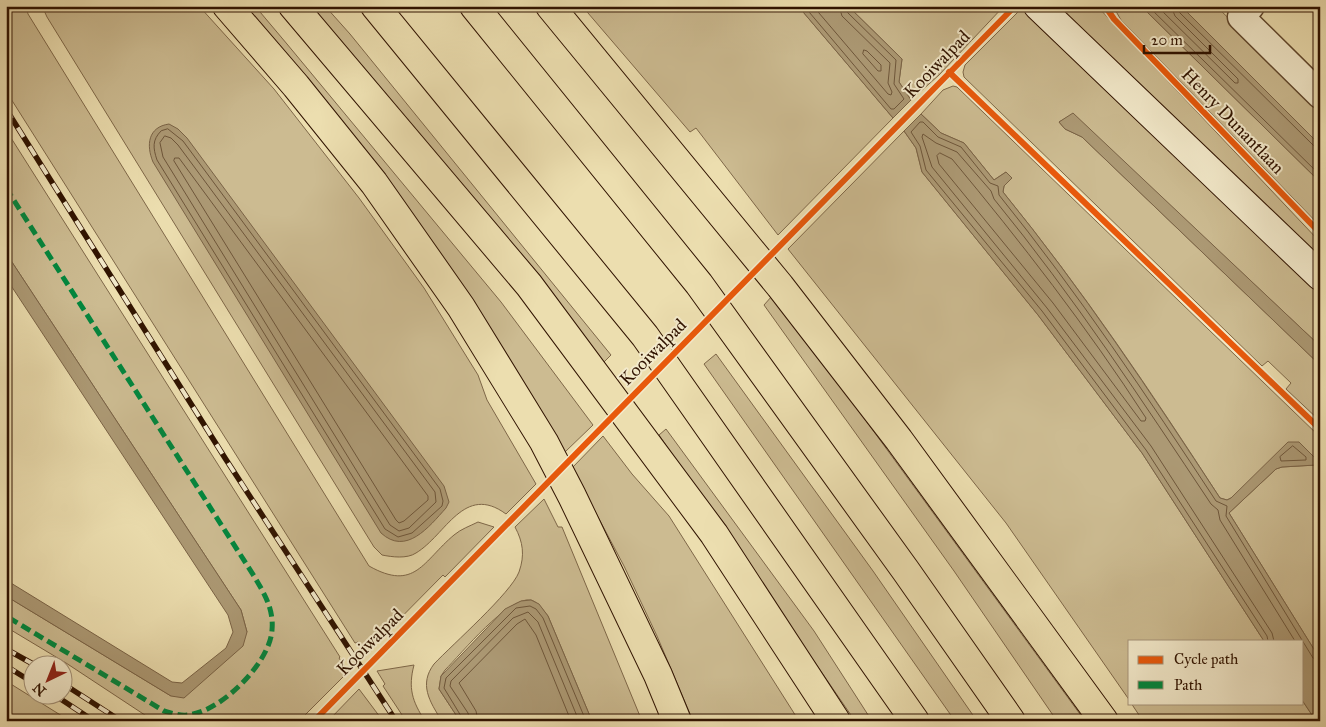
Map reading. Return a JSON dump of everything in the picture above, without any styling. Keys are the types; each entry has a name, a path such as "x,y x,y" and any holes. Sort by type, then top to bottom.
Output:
{"highway":[{"path":"227,6 296,86 374,183 461,307 544,442 658,675 677,721"},
{"path":"293,6 529,285 714,534 836,721"},
{"path":"375,6 645,336 682,386 915,721"},
{"path":"474,6 699,284 906,571 1011,721"},
{"path":"550,6 780,286 899,440 1104,721"}],"main road":[{"path":"1038,6 1320,276"}],"street":[{"path":"1246,12 1320,95"}],"shaded area":[{"path":"6,6 26,6 28,14 369,566 397,576 408,574 426,563 443,545 463,529 478,522 494,527 445,577 443,575 365,654 358,642 355,643 6,91"},
{"path":"42,6 199,6 274,89 359,198 424,288 478,375 487,400 536,484 506,514 491,506 478,504 467,508 457,515 427,545 416,553 404,557 382,555 374,547"},
{"path":"236,6 255,6 501,302 593,425 565,452"},
{"path":"309,6 325,6 350,34 611,355 602,364"},
{"path":"582,6 798,6 893,118 778,235 696,128 690,132"},
{"path":"848,6 1004,6 939,75 911,100 899,82 902,59"},
{"path":"1057,6 1097,6 1320,242 1320,262"},
{"path":"1113,6 1141,6 1320,182 1320,226 1121,20"},
{"path":"1181,6 1216,6 1320,107 1320,145"},
{"path":"1022,8 1320,290 1320,346 1073,114 1059,122 1065,129 1082,137 1320,365 1320,421 1286,389 1291,383 1268,361 1262,366 964,77 965,65"},
{"path":"953,86 957,87 1320,437 1320,659 1229,513 1276,469 1316,465 1299,442 1231,498 1227,500 1220,498 1116,342 1061,266 1003,192 1004,186 1012,178 1006,172 994,180 964,143 941,133 921,114 943,90"},
{"path":"6,130 348,672 299,721 154,721 72,667 72,654 51,654 6,627 6,596 171,696 247,632 241,610 6,253"},
{"path":"904,131 916,148 922,172 1038,315 1142,453 1263,640 1128,640 1128,698 1006,523 788,249"},
{"path":"772,296 818,355 1085,721 1057,721 954,571 764,305"},
{"path":"716,354 873,571 977,721 955,721 704,364"},
{"path":"666,429 814,631 872,721 855,721 659,435"},
{"path":"603,436 632,474 669,516 799,721 693,721 657,636 624,566 572,468"},
{"path":"544,499 558,527 562,527 642,721 592,721 548,616 538,604 531,600 521,601 498,616 445,670 441,676 439,689 460,721 442,721 427,692 427,679 430,671 434,664 494,605 514,581 521,566 522,554 520,538 515,527"},
{"path":"414,665 411,681 412,694 425,721 406,721 383,686 385,684 377,671"},
{"path":"6,681 22,691 22,704 43,704 70,721 6,721"},
{"path":"359,689 383,721 328,721"},
{"path":"1304,703 1316,721 1143,721 1132,704"}],"water":[{"path":"798,6 848,6 902,59 899,82 911,100 893,118"},
{"path":"1141,6 1181,6 1320,145 1320,182"},
{"path":"1073,113 1320,346 1320,365 1082,137 1065,129 1059,122"},
{"path":"921,114 941,133 964,143 994,180 1006,172 1012,178 1004,186 1003,192 1088,304 1220,498 1227,500 1231,498 1288,442 1299,442 1318,461 1319,465 1276,469 1229,513 1320,659 1320,721 1316,721 1304,703 1304,640 1263,640 1142,453 1038,315 922,172 916,148 904,131"},
{"path":"169,124 178,129 187,138 444,486 449,502 446,508 417,536 399,541 390,539 381,533 153,162 149,143 150,138 157,129"},
{"path":"6,253 241,610 247,632 243,646 184,698 171,696 6,596 6,580 172,682 182,683 226,648 233,632 228,615 6,278"},
{"path":"531,600 539,604 548,616 592,721 460,721 439,689 441,676 505,609 521,601"}],"waterway":[{"path":"6,716 14,721"}],"railway":[{"path":"6,109 225,458 396,721"},
{"path":"6,649 22,658"},
{"path":"6,666 22,676"},
{"path":"72,689 121,721"},
{"path":"68,704 94,721"}],"marked path":[{"path":"6,188 254,576 270,608 272,630 263,657 241,684 214,706 200,712 181,715 164,711 6,616"}],"cycle path":[{"name":"Kooiwalpad","path":"314,721 1015,6"},
{"name":"Henry Dunantlaan","path":"1105,6 1114,19 1320,233"},
{"name":"Kooiwalpad","path":"949,72 1320,429"}]}
